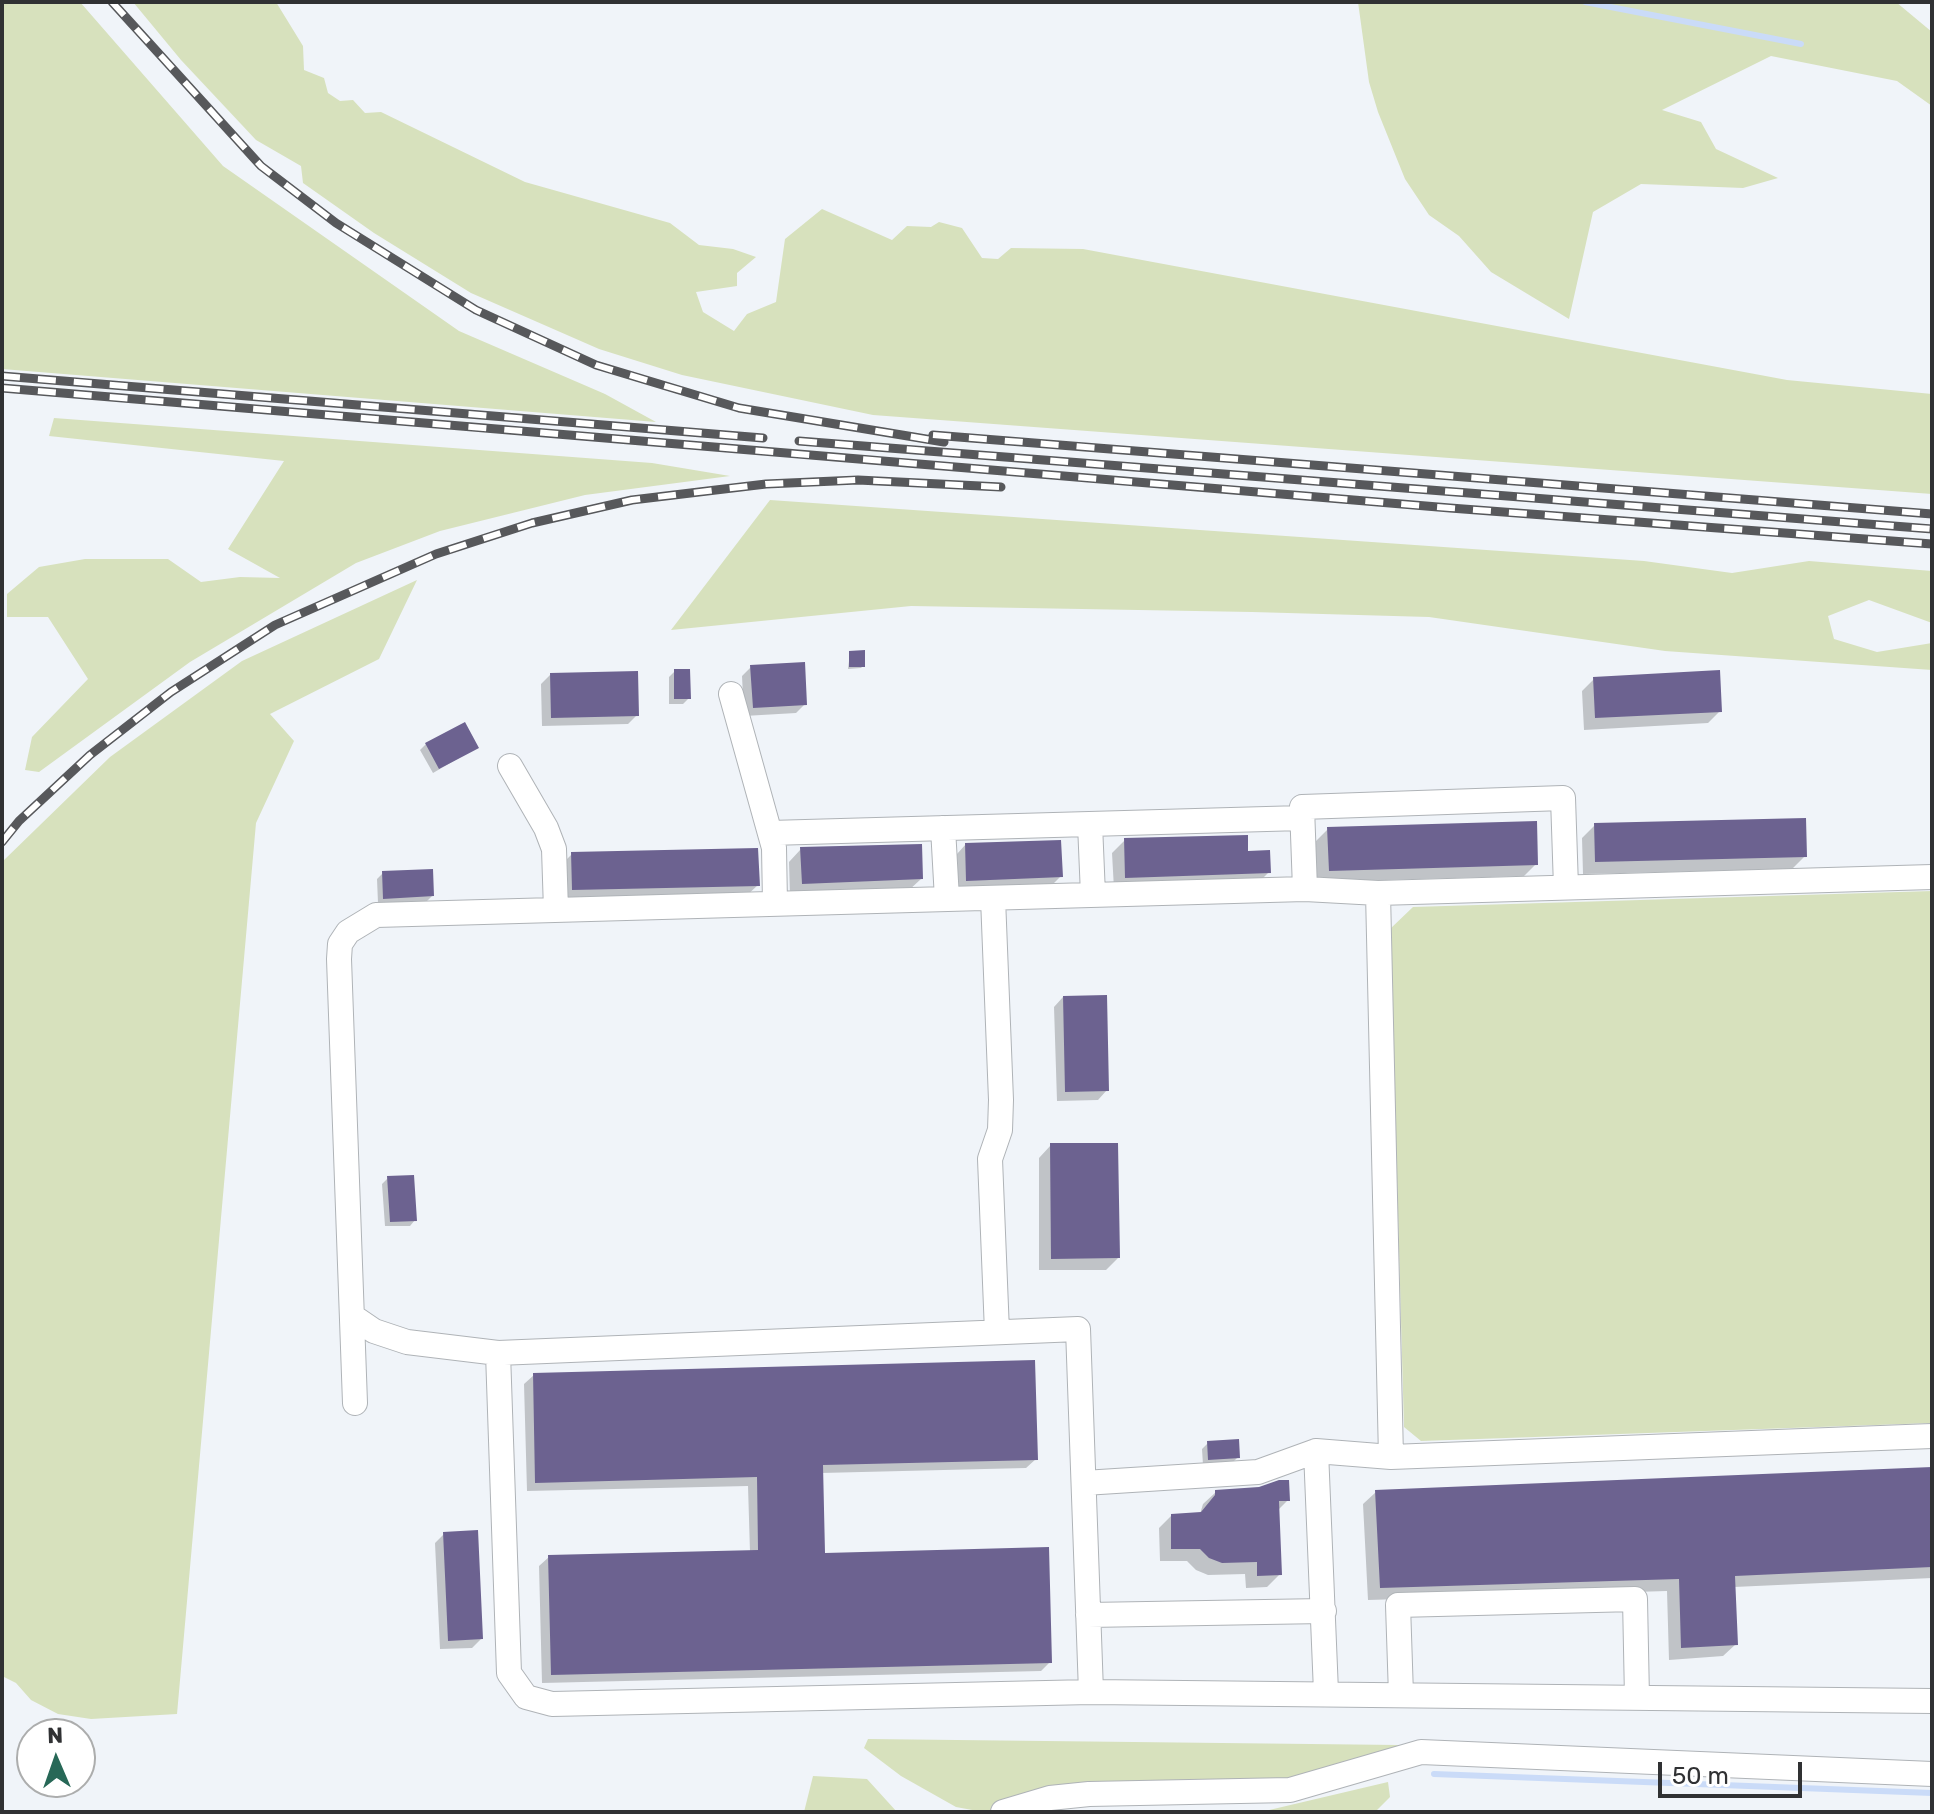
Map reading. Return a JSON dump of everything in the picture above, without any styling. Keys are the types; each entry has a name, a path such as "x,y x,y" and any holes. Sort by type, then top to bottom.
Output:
{"lane":[{"path":"731,694 774,848 775,903"},
{"path":"510,766 546,828 554,849 556,910"},
{"path":"1305,889 1302,807 1563,798 1566,887"},
{"path":"770,833 1302,818"},
{"path":"1090,824 1093,895"},
{"path":"943,828 947,899"},
{"path":"355,1403 340,944 360,921 376,915 1305,889 1378,893 1932,877"},
{"path":"1378,893 1391,1457"},
{"path":"993,898 1001,1100 1000,1130 990,1159 997,1332"},
{"path":"352,1316 374,1331 407,1342 498,1353 1078,1329 1091,1692"},
{"path":"498,1353 509,1673 526,1697 552,1704 1091,1692 1326,1692 1932,1701"},
{"path":"1084,1483 1258,1472 1316,1451 1391,1457 1932,1436"},
{"path":"1316,1451 1326,1692"},
{"path":"1401,1695 1398,1605 1635,1599 1637,1698"},
{"path":"1088,1615 1324,1611"},
{"path":"1003,1812 1050,1798 1089,1794 1290,1790 1421,1752 1932,1774"}],"green space":[{"path":"2,2 80,2 223,166 459,331 605,394 656,422 2,369"},
{"path":"133,2 276,2 303,46 304,70 324,78 328,93 340,101 353,100 365,113 381,112 525,182 670,223 699,245 733,249 756,257 737,273 737,286 696,292 703,312 734,331 747,314 776,302 785,239 822,209 892,240 907,226 931,227 939,222 962,228 982,258 998,259 1011,248 1083,249 1787,380 1932,394 1932,494 873,415 682,375 599,349 471,293 374,233 303,183 301,166 256,140 181,60"},
{"path":"1358,2 1896,2 1932,32 1932,106 1897,81 1771,56 1662,110 1701,122 1716,149 1778,178 1743,188 1641,184 1593,212 1569,319 1491,272 1459,236 1429,215 1405,179 1369,82"},
{"path":"54,418 652,463 730,476 585,495 440,531 356,563 190,662 39,772 25,770 32,737 88,679 48,617 7,617 7,594 39,567 85,559 168,559 201,582 240,577 280,578 228,549 284,461 49,436"},
{"path":"770,500 1644,561 1732,573 1809,561 1932,571 1932,623 1869,600 1828,616 1834,639 1877,652 1932,643 1932,670 1665,651 1429,617 911,606 671,630"},
{"path":"417,580 379,659 270,714 294,741 256,823 177,1714 96,1719 58,1714 31,1700 16,1683 2,1676 2,862 110,757 242,661"},
{"path":"1932,891 1932,1423 1421,1441 1404,1427 1390,929 1413,907"},
{"path":"868,1739 1399,1745 1374,1762 1290,1786 1018,1800 991,1812 983,1812 956,1807 901,1776 864,1748"},
{"path":"813,1776 867,1779 897,1812 804,1812"},
{"path":"1388,1782 1390,1797 1375,1812 1231,1812 1265,1811"}],"building":[{"path":"865,650 865,667 849,667 849,651"},
{"path":"805,662 807,705 753,708 750,665"},
{"path":"674,669 690,669 691,699 674,699"},
{"path":"1720,670 1722,712 1595,718 1593,677"},
{"path":"638,671 639,716 551,718 550,673"},
{"path":"465,722 479,748 439,769 425,743"},
{"path":"1806,818 1807,857 1595,862 1594,823"},
{"path":"1537,821 1538,865 1329,871 1327,827"},
{"path":"1248,835 1248,851 1270,850 1271,873 1125,878 1124,838"},
{"path":"1061,840 1063,877 966,881 965,843"},
{"path":"922,844 923,879 802,884 800,847"},
{"path":"758,848 760,886 572,890 571,852"},
{"path":"433,869 434,896 383,899 382,871"},
{"path":"1107,995 1109,1091 1065,1092 1063,996"},
{"path":"1050,1143 1118,1143 1120,1258 1051,1259"},
{"path":"414,1175 417,1221 390,1222 387,1176"},
{"path":"1035,1360 1038,1460 823,1465 825,1553 1049,1547 1052,1663 551,1675 548,1555 758,1550 757,1477 535,1483 533,1373"},
{"path":"1239,1439 1240,1458 1208,1460 1207,1441"},
{"path":"1932,1467 1932,1567 1735,1576 1738,1645 1681,1648 1679,1579 1380,1588 1375,1490"},
{"path":"1289,1480 1290,1501 1279,1501 1282,1575 1257,1576 1257,1562 1222,1563 1209,1558 1200,1549 1171,1549 1171,1514 1201,1512 1215,1495 1215,1490 1259,1487"},
{"path":"478,1530 483,1639 448,1641 443,1532"}],"waterway":[{"path":"1585,2 1801,44"},
{"path":"1434,1774 1932,1793"}],"railway":[{"path":"112,2 261,166 336,223 476,310 596,365 739,408 944,442"},
{"path":"2,376 763,438"},
{"path":"2,388 1450,508 1932,544"},
{"path":"933,435 1932,514"},
{"path":"799,441 1932,529"},
{"path":"2,842 19,821 90,755 171,692 275,625 436,554 532,523 632,500 766,484 858,480 1001,487"}]}
